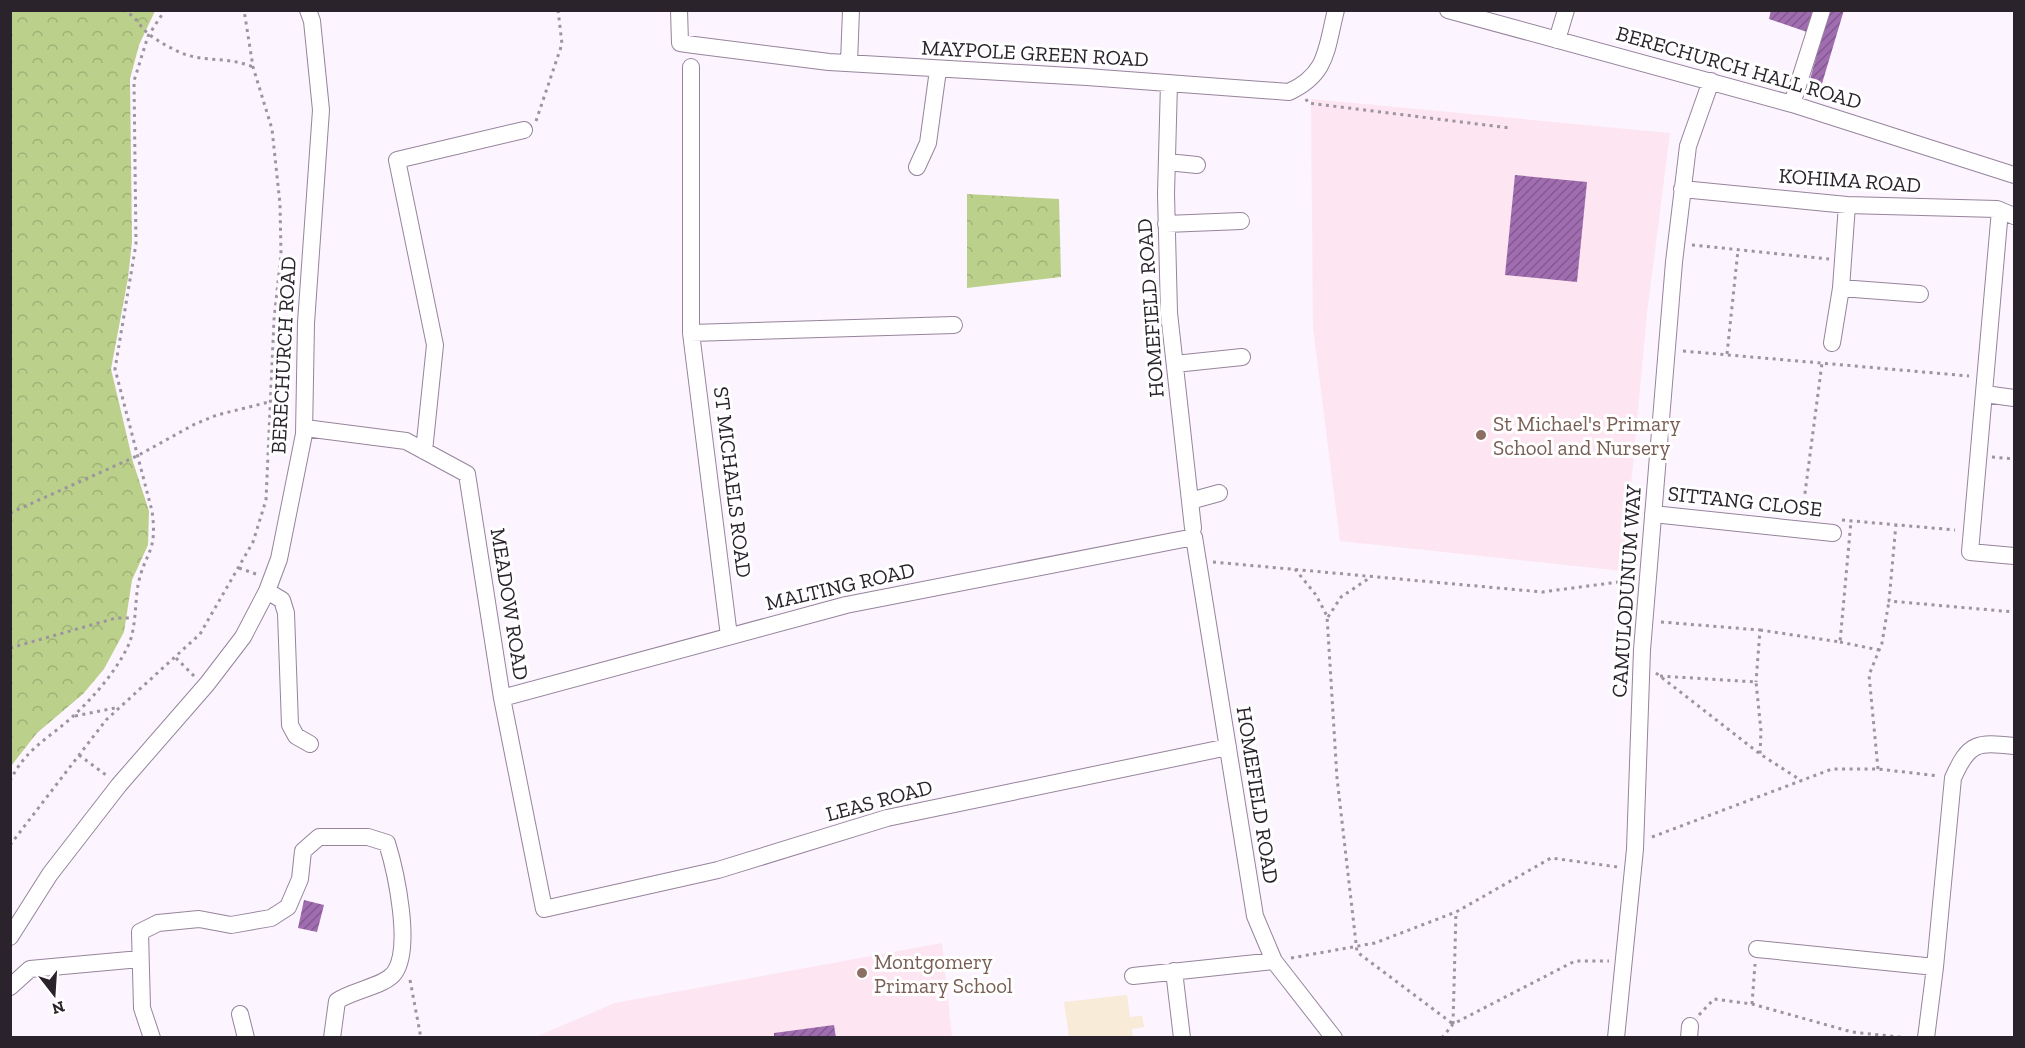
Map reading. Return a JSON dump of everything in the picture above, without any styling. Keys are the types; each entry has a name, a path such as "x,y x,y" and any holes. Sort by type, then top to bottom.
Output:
{"street":[{"name":"MAYPOLE GREEN ROAD","path":"679,10 680,43 849,63 938,70 1288,92 1299,87"},
{"path":"849,63 851,10"},
{"path":"1299,87 1314,77 1322,64 1336,10"},
{"name":"BERECHURCH HALL ROAD","path":"1448,10 1492,16 1557,40 1792,104 2014,175"},
{"path":"1557,40 1566,10"},
{"path":"1792,104 1822,10"},
{"name":"BERECHURCH ROAD","path":"10,937 50,874 119,785 243,637 267,591 285,537 304,428 306,323 321,110 314,14"},
{"name":"ST MICHAELS ROAD","path":"691,68 691,333 729,636"},
{"path":"917,167 928,143 938,70"},
{"name":"CAMULODUNUM WAY","path":"1616,1038 1635,849 1642,663 1676,243 1688,146 1711,81"},
{"name":"HOMEFIELD ROAD","path":"1169,83 1166,224 1169,313 1193,533 1255,916 1274,961 1334,1038"},
{"path":"424,451 435,345 397,160 524,130"},
{"path":"1167,162 1197,165"},
{"name":"KOHIMA ROAD","path":"1682,189 1848,205 2007,213"},
{"path":"1832,343 1848,205"},
{"path":"2007,213 1985,386 1970,552 2014,556"},
{"path":"1166,224 1241,221"},
{"path":"1840,288 1920,294"},
{"path":"691,333 954,325"},
{"path":"1175,364 1242,357"},
{"path":"1985,386 2014,398"},
{"name":"MEADOW ROAD","path":"304,428 406,441 467,474 502,698 544,909"},
{"path":"1190,501 1219,494"},
{"name":"SITTANG CLOSE","path":"1653,514 1833,533"},
{"name":"MALTING ROAD","path":"502,698 846,605 1193,533"},
{"path":"267,591 282,600 286,613 290,725 296,736 310,744"},
{"path":"1926,1038 1953,777 1963,754 1984,743 2014,746"},
{"name":"LEAS ROAD","path":"544,909 718,870 887,818 1228,747"},
{"path":"152,1038 142,1008 140,932 158,923 199,919 231,925 271,918 288,907 300,879 303,852 319,837 368,837 387,843 394,866 402,944 394,972 374,987 351,991 337,1001 332,1038"},
{"path":"1757,949 1935,967"},
{"path":"10,987 30,969 140,959"},
{"path":"1133,975 1274,961"},
{"path":"1174,971 1182,1038"},
{"path":"240,1014 246,1038"}],"path":[{"path":"123,10 135,16 149,34 187,55 231,59 253,68"},
{"path":"10,781 32,747 72,716 105,683 130,642 139,582 153,550 156,535 152,511 115,369 136,244 134,81 149,34 165,10"},
{"path":"10,845 47,794 117,708 176,658 200,634 254,542 266,500 269,402 280,254 280,204 272,129 253,68 244,10"},
{"path":"524,130 533,132 562,44 558,10"},
{"path":"1299,87 1308,104 1510,128"},
{"path":"1676,243 1843,260"},
{"path":"1728,354 1738,250"},
{"path":"1666,349 1822,363 1985,386"},
{"path":"1800,529 1822,363"},
{"path":"10,513 137,456 217,415 269,402"},
{"path":"1979,456 2014,459"},
{"path":"1833,533 1838,519 1972,532"},
{"path":"1840,642 1851,521"},
{"path":"1878,769 1869,675 1879,650 1889,601 1896,524"},
{"path":"1198,561 1542,592 1638,579"},
{"path":"1295,569 1316,595 1327,619 1337,778 1357,952 1453,1024"},
{"path":"1327,619 1341,597 1372,576"},
{"path":"1889,601 2014,612"},
{"path":"10,648 116,618 133,618"},
{"path":"1645,620 1760,630 1879,650"},
{"path":"1760,630 1756,682 1761,730 1760,754"},
{"path":"176,658 204,686"},
{"path":"1642,663 1760,754 1802,780"},
{"path":"1659,676 1756,682"},
{"path":"72,716 117,708"},
{"path":"79,755 119,785"},
{"path":"1635,849 1653,837 1832,769 1878,769 1953,777"},
{"path":"1274,961 1375,943 1456,912 1551,858 1618,867"},
{"path":"1453,1024 1456,912"},
{"path":"1752,1004 1757,949"},
{"path":"1442,1038 1453,1024 1575,961 1623,961"},
{"path":"409,979 421,1038"},
{"path":"1689,1032 1714,999 1752,1004 1852,1032 1908,1038"}],"shaded area":[{"name":"St Michael's Primary School and Nursery","path":"1311,99 1670,133 1647,313 1623,571 1340,541 1313,328"},
{"name":"Montgomery Primary School","path":"942,943 952,1037 533,1038 615,1003"},
{"path":"1127,995 1130,1017 1142,1016 1144,1027 1132,1029 1133,1037 1069,1037 1064,1002"}],"green space":[{"path":"11,10 155,11 139,45 130,79 132,242 128,278 111,369 133,462 149,511 148,545 132,580 124,632 104,669 83,694 37,733 11,766"},
{"path":"967,194 1059,199 1061,277 967,288"}],"building":[{"path":"1771,10 1815,10 1807,32 1769,19"},
{"path":"1829,10 1844,10 1821,87 1809,83"},
{"path":"1515,175 1587,182 1577,282 1505,275"},
{"path":"304,900 324,905 317,932 298,928"},
{"path":"834,1025 836,1038 774,1038 774,1033"}],"place":[{"name":"St Michael's Primary School and Nursery","path":"1481,435"},
{"name":"Montgomery Primary School","path":"862,973"}]}
